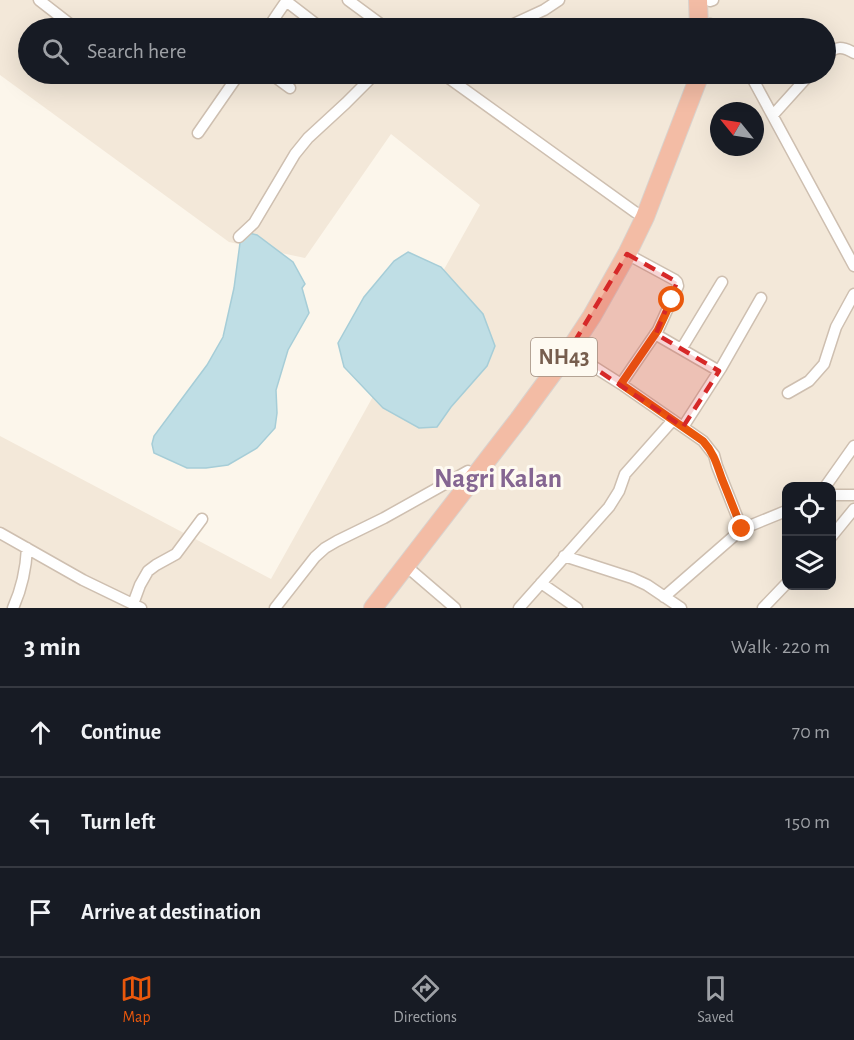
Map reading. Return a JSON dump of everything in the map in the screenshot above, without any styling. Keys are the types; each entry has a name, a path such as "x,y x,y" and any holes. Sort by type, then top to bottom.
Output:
{"highway":[{"path":"708,0 709,18"},
{"name":"NH43","path":"374,608 519,419 592,316 627,254 686,84"},
{"name":"NH43","path":"363,608 511,414 572,325 640,214 696,84"}],"street":[{"path":"39,0 62,18"},
{"path":"348,0 372,18"},
{"path":"527,18 559,0"},
{"path":"275,18 287,1 308,18"},
{"path":"836,48 843,48 854,53"},
{"path":"198,133 232,84"},
{"path":"285,84 290,88"},
{"path":"239,237 254,223 295,154 308,138 365,84"},
{"path":"457,84 640,214"},
{"path":"756,84 853,261"},
{"path":"773,115 801,84"},
{"path":"621,384 655,334 678,286 675,279 627,254"},
{"path":"682,348 722,282"},
{"path":"788,393 809,381 824,363 836,327 854,294"},
{"path":"683,427 761,298"},
{"path":"655,334 719,370"},
{"path":"569,351 703,441 714,455 742,529"},
{"path":"519,608 609,507 619,492 625,474 673,420"},
{"path":"828,482 854,446"},
{"path":"275,608 315,557 325,548 468,471"},
{"path":"836,495 854,495"},
{"path":"836,530 854,509"},
{"path":"664,597 742,529 782,513"},
{"path":"0,533 83,580 137,606 143,577 156,565 176,554 202,519"},
{"path":"0,547 11,539"},
{"path":"13,608 23,581 27,548"},
{"path":"564,556 632,578 647,585 681,608"},
{"path":"406,566 455,608"},
{"path":"541,583 574,607"},
{"path":"763,608 782,588"}],"highlighted area":[{"path":"627,254 677,282 656,334 719,371 683,427 569,351"}],"shaded area":[{"path":"0,0 854,0 854,608 0,608 0,436 271,579 480,205 391,134 305,258 229,242 0,75"}],"water":[{"path":"249,233 257,235 293,262 305,284 302,288 309,313 288,350 276,390 275,428 257,448 228,465 187,468 154,453 152,444 154,436 207,365 223,337 234,288 240,243"},
{"path":"408,252 441,267 483,314 495,346 487,366 451,407 437,427 419,428 383,408 344,367 338,343 364,297 394,261"}],"district":[{"name":"Nagri Kalan","path":"498,478"}],"route":[{"path":"672,300 658,330 621,384 710,448 742,529"}]}
